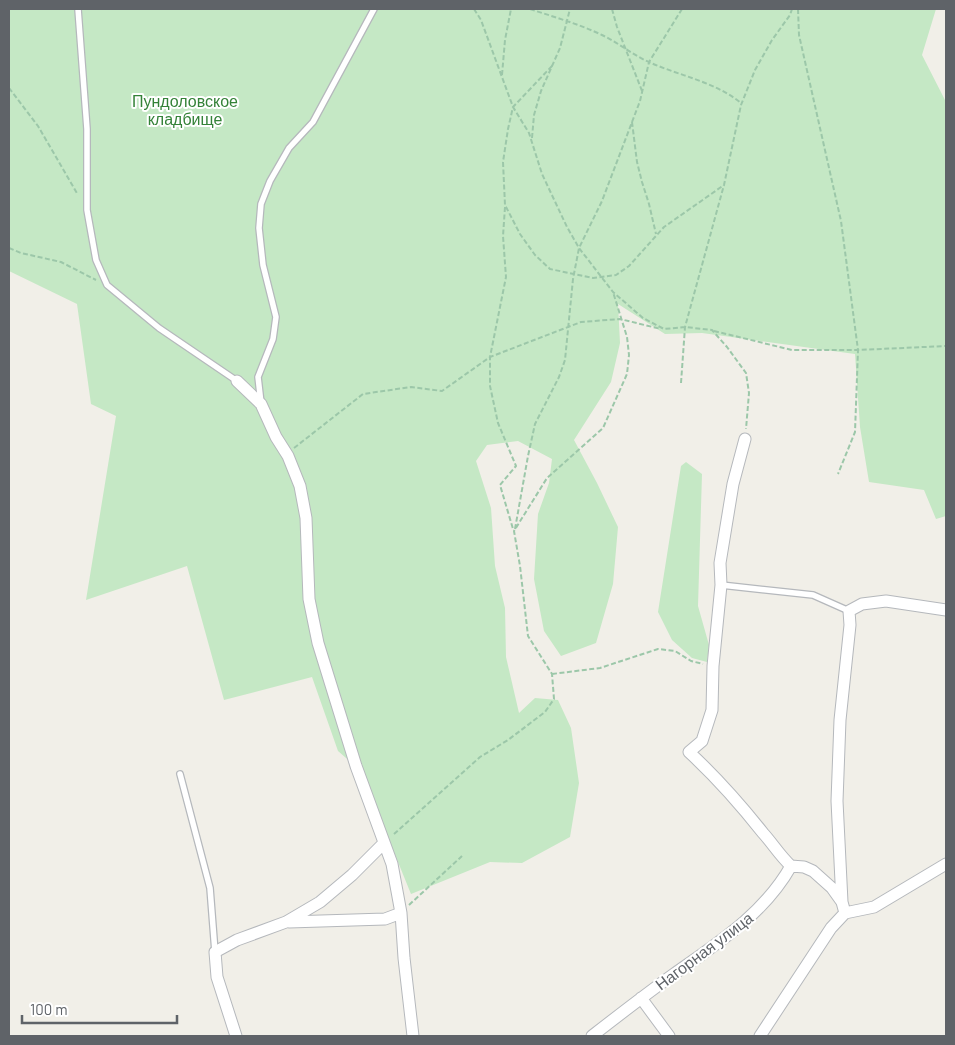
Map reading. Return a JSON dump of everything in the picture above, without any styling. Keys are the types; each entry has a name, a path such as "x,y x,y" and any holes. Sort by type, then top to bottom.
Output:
{"street":[{"path":"237,381 261,404 276,437 288,456 300,486 306,518 309,599 318,643 356,766 392,864 401,913 413,1036"},
{"path":"745,439 734,484 720,563 721,585 713,666 712,710 702,741 689,752 715,776 764,834 778,854 791,866 804,867 813,872 832,888 844,908"},
{"path":"760,1036 844,908 837,802 840,720 850,625 849,611 862,604 886,601 946,610"},
{"path":"236,1036 217,977 215,952 237,940 286,922 320,902 384,843"},
{"path":"844,908 874,906 946,864"},
{"name":"Нагорная улица","path":"592,1036 743,924 783,881 791,866"},
{"path":"286,922 385,918 401,913"},
{"path":"641,998 669,1036"}],"lane":[{"path":"78,9 87,129 87,210 96,260 107,285 159,328 237,381"},
{"path":"261,404 258,377 274,339 276,317 263,265 259,228 261,204 270,181 289,148 313,122 374,9"},
{"path":"721,585 813,595 849,611"},
{"path":"180,774 210,888 215,952"}],"path":[{"path":"474,9 481,20 513,107 532,140 542,174 579,248 612,292 643,318 664,330"},
{"path":"502,77 505,40 511,9"},
{"path":"530,9 599,34 649,62 729,93 742,103"},
{"path":"532,140 534,115 541,91 560,48 570,9"},
{"path":"612,9 617,28 627,49 642,91"},
{"path":"514,531 536,424 565,360 574,275 579,248 602,201 640,101 649,62 682,9"},
{"path":"681,383 685,327 724,184 742,103 755,70 792,9"},
{"path":"798,9 799,35 841,221 858,350 855,432 838,474"},
{"path":"384,843 480,757 508,740 545,712 554,699 552,674 528,636 514,531 500,485 516,466 498,423 490,386 490,357 506,277 503,236 505,205 503,162 508,129 513,107 552,66"},
{"path":"9,88 38,126 87,210"},
{"path":"632,121 637,162 656,234"},
{"path":"505,205 520,234 535,255 550,269 574,275 602,278 616,274 628,266 664,227 724,184"},
{"path":"9,248 21,253 61,262 107,285"},
{"path":"514,531 547,478 603,428 627,374 629,355 627,337 612,292"},
{"path":"288,456 294,448 363,394 411,387 442,391 490,357 581,322 620,319 664,330 685,327 712,330 792,350 858,350 946,346"},
{"path":"712,330 746,373 749,393 745,439"},
{"path":"552,674 600,668 658,649 675,651 691,661 713,666"},
{"path":"401,913 462,856"}],"green space":[{"name":"Пундоловское кладбище","path":"9,9 936,9 922,55 946,102 946,516 936,519 924,490 869,482 860,427 855,354 702,333 665,334 618,304 620,343 611,382 574,440 618,527 613,584 596,643 561,656 544,631 534,579 538,514 549,483 552,459 518,441 487,445 476,461 491,508 495,566 505,608 506,657 519,713 535,698 558,700 571,728 579,783 570,837 522,863 490,862 411,894 361,771 338,751 312,677 224,700 187,566 86,600 116,416 91,404 77,304 9,271"},
{"path":"686,462 702,474 698,606 709,645 707,662 692,658 672,640 658,612 681,466"}]}
